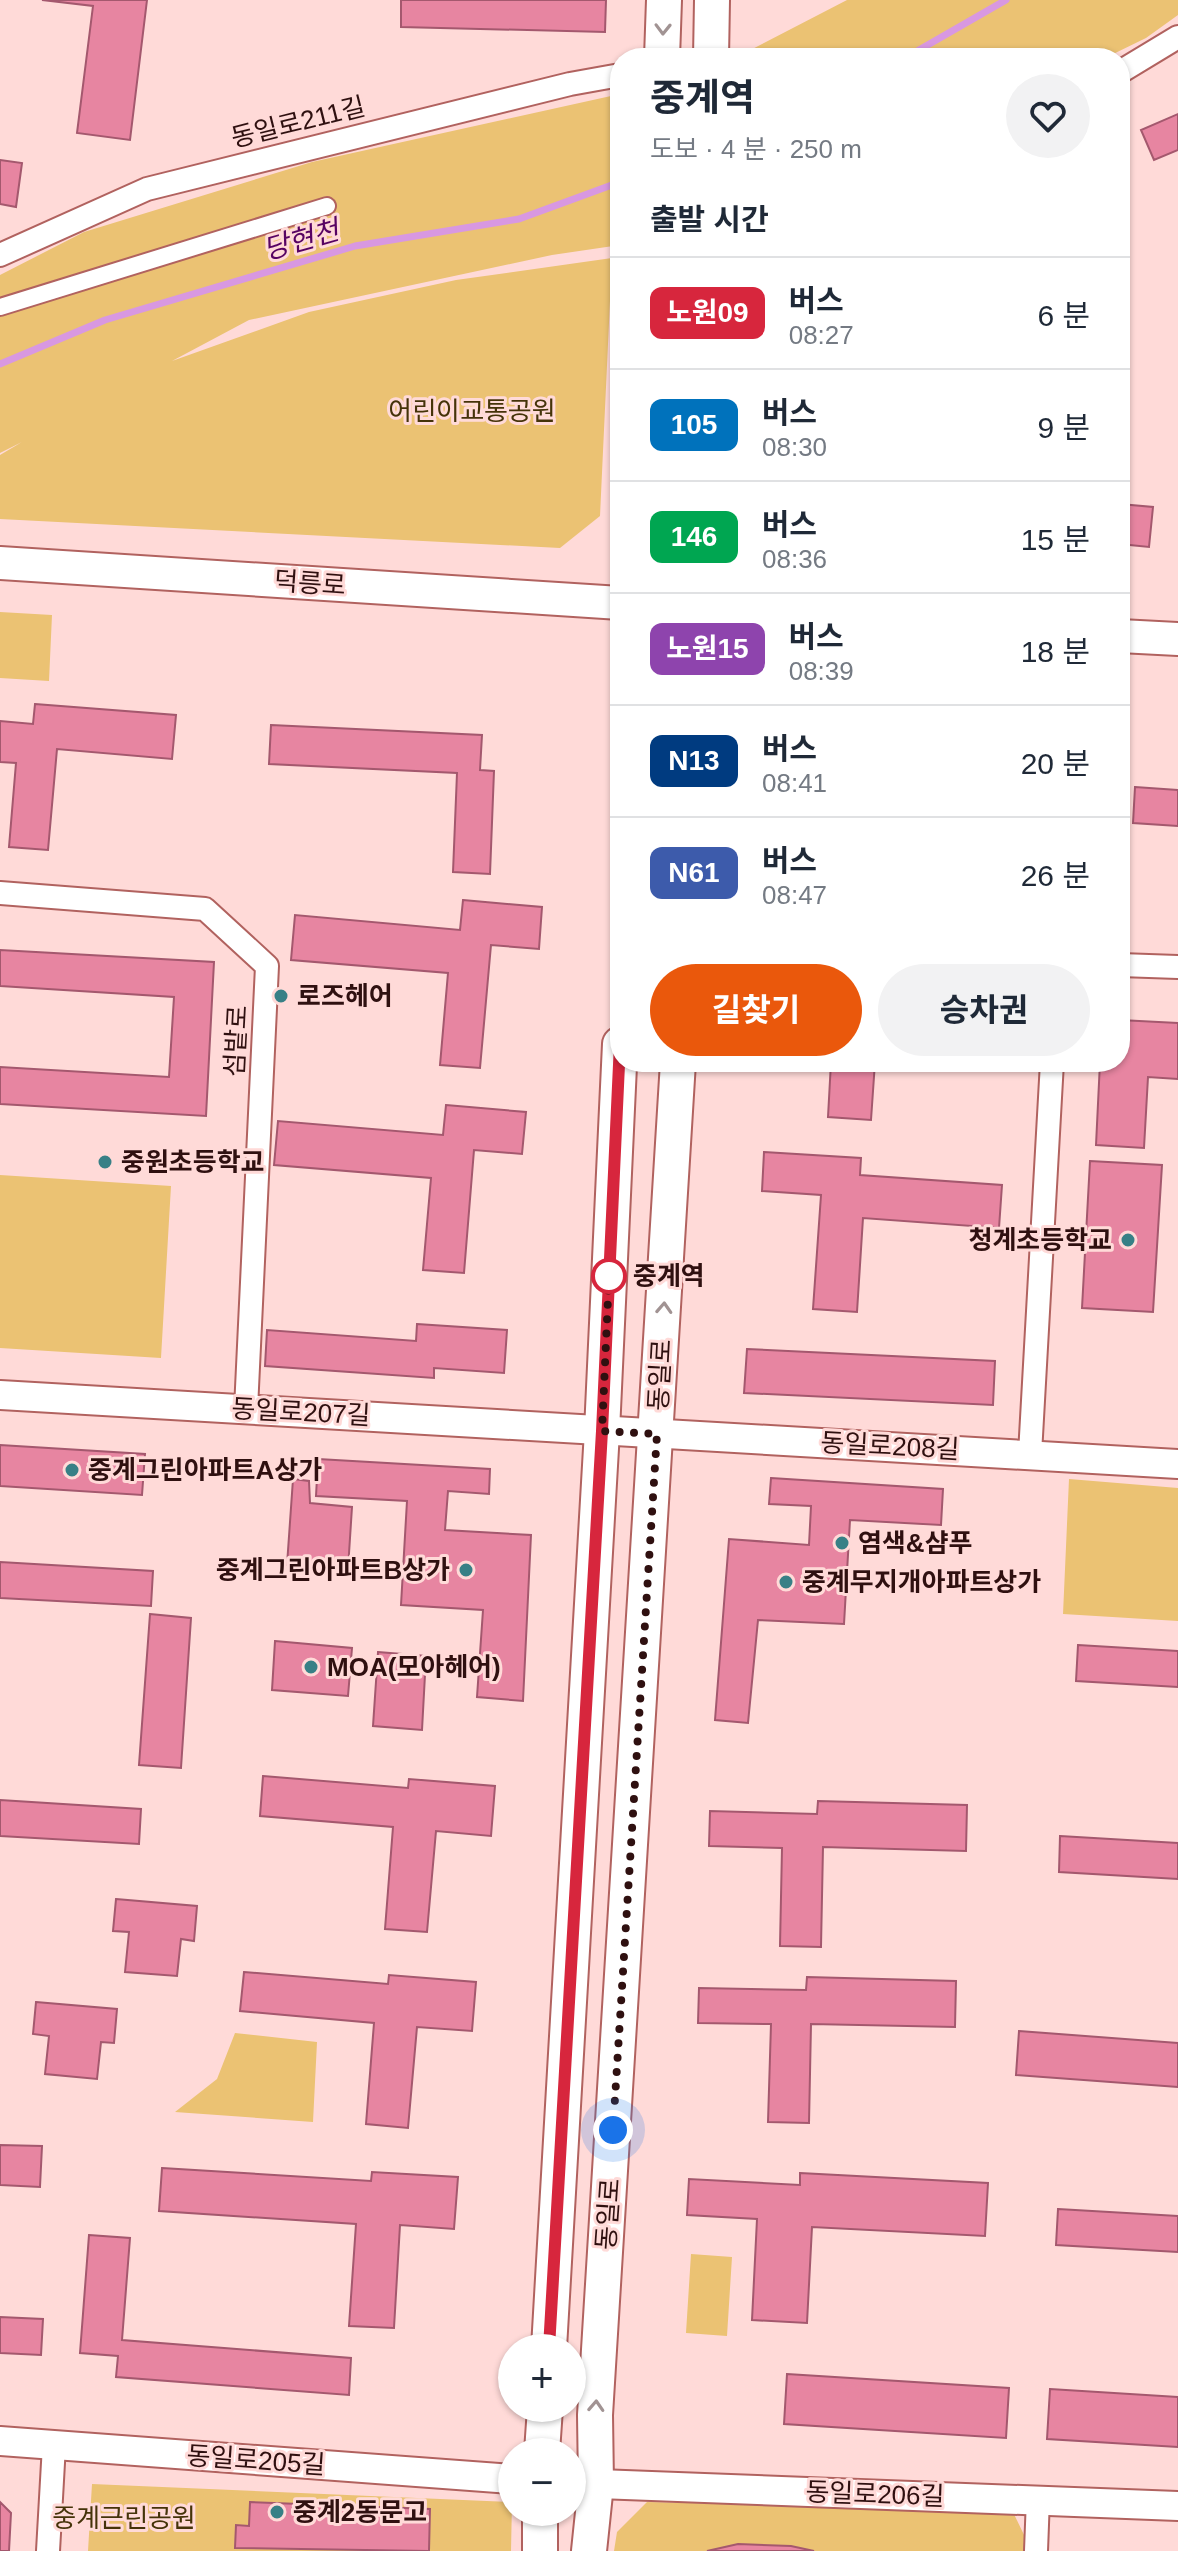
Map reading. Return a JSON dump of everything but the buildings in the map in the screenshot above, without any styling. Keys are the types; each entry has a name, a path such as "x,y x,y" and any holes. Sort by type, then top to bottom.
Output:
{"main road":[{"path":"662,48 664,0"},
{"path":"711,48 712,0"},
{"name":"덕릉로","path":"0,563 610,602"},
{"path":"1130,637 1178,639"},
{"name":"동일로","path":"550,2334 602,1431 619,1072"},
{"name":"동일로","path":"586,2471 595,2415 677,1072"},
{"name":"동일로","path":"586,2510 589,2551"},
{"path":"540,2526 540,2551"}],"street":[{"path":"1130,66 1178,37"},
{"name":"동일로211길","path":"0,255 147,189 570,84 610,77"},
{"path":"0,307 327,206"},
{"name":"섬밭로","path":"0,893 205,909 267,966 246,1409"},
{"path":"1130,965 1178,967"},
{"path":"1030,1454 1051,1072"},
{"name":"동일로207길","path":"0,1395 602,1431"},
{"name":"동일로208길","path":"602,1431 1178,1464"},
{"name":"동일로205길","path":"0,2441 498,2478"},
{"path":"48,2551 54,2445"},
{"name":"동일로206길","path":"586,2483 1038,2498 1178,2506"},
{"path":"1036,2551 1038,2498"}],"green space":[{"path":"847,0 1178,0 1178,15 1146,38 1126,48 754,48"},
{"name":"어린이교통공원","path":"610,96 610,246 552,255 249,320 172,361 309,312 456,280 610,258 600,516 560,548 0,519 0,455 22,442 0,453 0,275 84,232 312,162"},
{"path":"0,612 52,615 49,681 0,678"},
{"path":"0,1175 171,1186 161,1358 0,1348"},
{"path":"1069,1479 1178,1488 1178,1621 1063,1614"},
{"path":"235,2033 317,2042 313,2122 175,2112 217,2079"},
{"path":"691,2254 732,2257 727,2336 686,2333"},
{"name":"중계근린공원","path":"92,2484 498,2501 498,2526 512,2526 511,2551 88,2551"},
{"path":"647,2502 1012,2510 1026,2539 1026,2551 614,2551 617,2532"}],"waterway":[{"name":"당현천","path":"922,48 1006,0"},
{"name":"당현천","path":"0,364 105,320 355,246 519,219 610,186"}],"bus line":[{"name":"노원09","path":"550,2334 596,1493 602,1431 619,1072"}],"place":[{"name":"로즈헤어","path":"281,996"},
{"name":"중원초등학교","path":"105,1162"},
{"name":"청계초등학교","path":"1128,1240"},
{"name":"중계역","path":"609,1276"},
{"name":"중계그린아파트A상가","path":"72,1470"},
{"name":"염색&샴푸","path":"842,1543"},
{"name":"중계그린아파트B상가","path":"466,1570"},
{"name":"중계무지개아파트상가","path":"786,1582"},
{"name":"MOA(모아헤어)","path":"311,1667"},
{"name":"중계2동문고","path":"277,2512"}],"route":[{"path":"609,1276 602,1431 657,1434 613,2130"}]}
